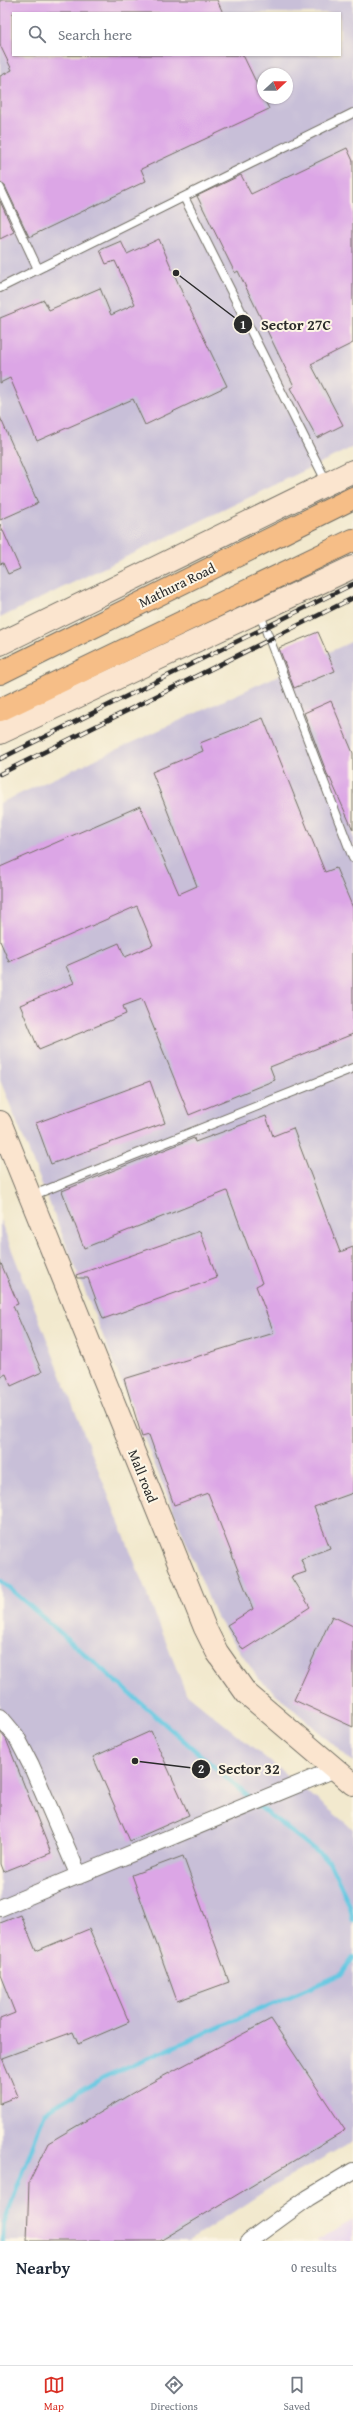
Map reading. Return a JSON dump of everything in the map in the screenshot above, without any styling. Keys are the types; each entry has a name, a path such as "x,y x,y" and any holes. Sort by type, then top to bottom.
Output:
{"highway":[{"name":"Mathura Road","path":"0,673 353,498"},
{"path":"0,710 353,540"}],"main road":[{"path":"0,644 353,471"},
{"path":"0,630 79,591 201,545"},
{"path":"5,728 353,567"},
{"path":"0,746 91,702 131,671"},
{"name":"Mall road","path":"0,1122 29,1197 205,1628 217,1652 246,1693 353,1784"}],"street":[{"path":"0,1717 16,1736 31,1765 79,1876"},
{"path":"0,1908 223,1817 335,1769"},
{"path":"250,2241 308,2198 353,2171"}],"lane":[{"path":"0,288 353,113"},
{"path":"0,188 38,269"},
{"path":"184,197 327,484"},
{"path":"258,611 353,858"},
{"path":"29,1197 353,1068"}],"shaded area":[{"path":"0,0 353,0 353,447 0,618"},
{"path":"353,641 353,1762 258,1678 215,1614 0,1080 0,803"},
{"path":"0,1220 186,1693 353,1829 353,2141 268,2189 189,2241 0,2241"},
{"path":"353,2220 353,2241 316,2241"}],"building":[{"path":"0,0 217,0 223,12 12,12 12,56 243,56 257,84 257,104 267,104 269,109 141,169 146,181 29,237 5,186 0,183 0,76 12,70 0,45"},
{"path":"347,148 353,161 353,343 311,364 343,425 317,438 290,388 294,386 238,271 235,273 197,196 241,175 251,194"},
{"path":"0,201 14,232 0,239"},
{"path":"159,239 185,299 227,386 145,425 133,399 37,441 10,378 0,383 0,318 44,300 49,310 100,288 111,315 135,304 115,261 106,264 100,250 121,241 127,254"},
{"path":"0,417 38,503 0,520"},
{"path":"0,524 20,569 8,574 3,563 0,564"},
{"path":"318,632 335,671 294,688 279,648"},
{"path":"331,701 353,753 353,830 330,778 329,779 304,713"},
{"path":"263,718 325,872 336,868 353,908 353,1034 270,1067 275,1080 189,1115 142,999 123,1006 126,1014 39,1050 20,1005 74,983 66,966 119,943 125,957 153,945 137,906 9,962 0,941 0,867 140,806 179,894 197,886 152,772 203,751 200,743"},
{"path":"150,1081 165,1123 51,1164 36,1123"},
{"path":"266,1116 273,1136 293,1128 340,1252 353,1247 353,1493 314,1507 330,1548 301,1559 306,1572 291,1577 310,1607 243,1650 227,1625 253,1609 208,1493 174,1505 149,1435 142,1437 124,1379 274,1333 256,1286 262,1283 227,1191 84,1248 62,1191 194,1138 195,1142"},
{"path":"200,1231 217,1278 103,1319 88,1278 77,1278 76,1275"},
{"path":"0,1261 18,1304 13,1306 42,1372 11,1386 6,1374 0,1377"},
{"path":"332,1616 353,1626 353,1727 294,1700"},
{"path":"151,1731 189,1815 130,1841 93,1757"},
{"path":"0,1732 6,1739 51,1853 3,1872 0,1864"},
{"path":"183,1856 229,1982 177,2001 132,1875"},
{"path":"21,1915 36,1951 89,1929 129,2022 78,2044 73,2032 2,2058 18,2096 0,2103 0,2019 15,2013 0,1975 0,1923"},
{"path":"271,2019 345,2130 160,2241 27,2241 29,2182 48,2143 141,2088"}],"waterway":[{"path":"0,1580 252,1800"},
{"path":"257,1805 329,1861 350,1906 353,1921"},
{"path":"3,2241 4,2224 45,2112 104,2077 342,1974 353,1958"}],"railway":[{"path":"0,759 353,584"},
{"path":"0,774 353,598"}],"place":[{"name":"Sector 27C","path":"176,273"},
{"name":"Sector 32","path":"135,1761"}]}
